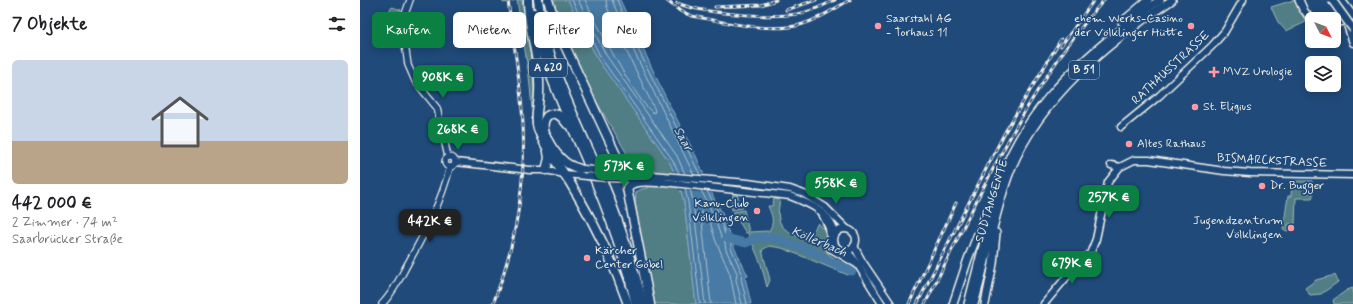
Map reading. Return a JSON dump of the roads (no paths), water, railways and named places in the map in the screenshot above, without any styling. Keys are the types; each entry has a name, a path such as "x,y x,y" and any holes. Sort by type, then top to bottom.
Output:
{"highway":[{"path":"528,0 531,38 539,76 537,127 547,149 564,174 608,252 628,304"},
{"name":"A 620","path":"531,0 536,28 546,64 596,182 617,238 636,304"},
{"name":"A 620","path":"538,0 543,27 553,62 567,100 612,205 632,262 643,304"},
{"path":"548,0 559,33 624,172"},
{"path":"574,133 557,114 549,114 544,120 544,131 556,152 566,163 582,169"},
{"path":"546,170 549,158 547,149"},
{"path":"650,304 627,188 632,183 643,178 659,182"}],"main road":[{"path":"1091,54 1104,37 1148,0"},
{"name":"SÜDTANGENTE","path":"968,304 995,197 1026,126 1043,103 1091,54 1160,0"},
{"name":"SÜDTANGENTE","path":"974,304 1013,158 1038,122 1067,86 1113,44 1172,0"},
{"name":"RATHAUSSTRASSE","path":"1120,127 1159,96 1212,46 1225,31 1243,0"},
{"path":"1332,0 1353,29"},
{"path":"1340,0 1353,16"},
{"path":"1340,0 1345,21 1353,43"},
{"path":"1341,22 1345,21"},
{"name":"BISMARCKSTRASSE","path":"1120,167 1134,160 1149,160 1224,172 1353,175"},
{"path":"453,164 546,170 564,174 606,178 643,178 748,183 790,189 804,194 827,209 855,235 854,246 890,304"},
{"path":"1044,304 1077,264 1090,254 1096,239 1106,192 1113,175 1120,167 1111,165"},
{"path":"546,170 558,166 624,172 643,178"},
{"path":"659,182 790,196 802,200 831,220 835,235 835,246 841,250 847,251 858,265 882,304"},
{"path":"953,304 974,242 995,197"},
{"path":"985,304 993,264 999,208"},
{"path":"820,211 828,225 831,249 858,265"},
{"path":"835,235 841,230 847,229"},
{"path":"847,251 854,246"}],"street":[{"path":"382,304 399,279 432,221 441,201 453,164 452,157 448,157 437,108 415,81 408,65 402,30 405,14 410,0"}],"water":[{"name":"Saar","path":"568,0 620,0 626,12 602,12 602,48 643,48 696,156 716,203 722,212 729,234 732,237 737,238 738,241 734,244 734,247 748,276 745,277 751,304 696,304 684,202 678,181 669,161 598,60 592,48 594,48 594,12 574,12"}],"waterway":[{"name":"Köllerbach","path":"726,238 746,243 757,238 772,237 812,251 830,262 852,271"}],"railway":[{"path":"493,304 501,282 513,238 521,193 523,170 522,109 508,0"},
{"path":"666,0 680,11 692,16 733,24 777,28 791,27 809,22 850,0"},
{"path":"715,7 761,5 776,0"},
{"path":"786,10 816,0"},
{"path":"677,3 703,10 770,16 802,13 835,0"},
{"path":"1061,46 1094,0"},
{"path":"925,304 984,185 1027,108 1076,34 1104,0"},
{"path":"917,304 1005,132 1061,39"},
{"path":"909,304 956,203"}],"place":[{"name":"Saarstahl AG - Torhaus 11","path":"878,26"},
{"name":"ehem. Werks-Casino der Völklinger Hütte","path":"1191,26"},
{"name":"MVZ Urologie","path":"1214,72"},
{"name":"St. Eligius","path":"1195,107"},
{"name":"Altes Rathaus","path":"1129,144"},
{"name":"Dr. Bugger","path":"1262,186"},
{"name":"Kanu-Club Völklingen","path":"757,211"},
{"name":"Jugendzentrum Völklingen","path":"1291,228"},
{"name":"Kärcher Center Göbel","path":"587,258"}]}
